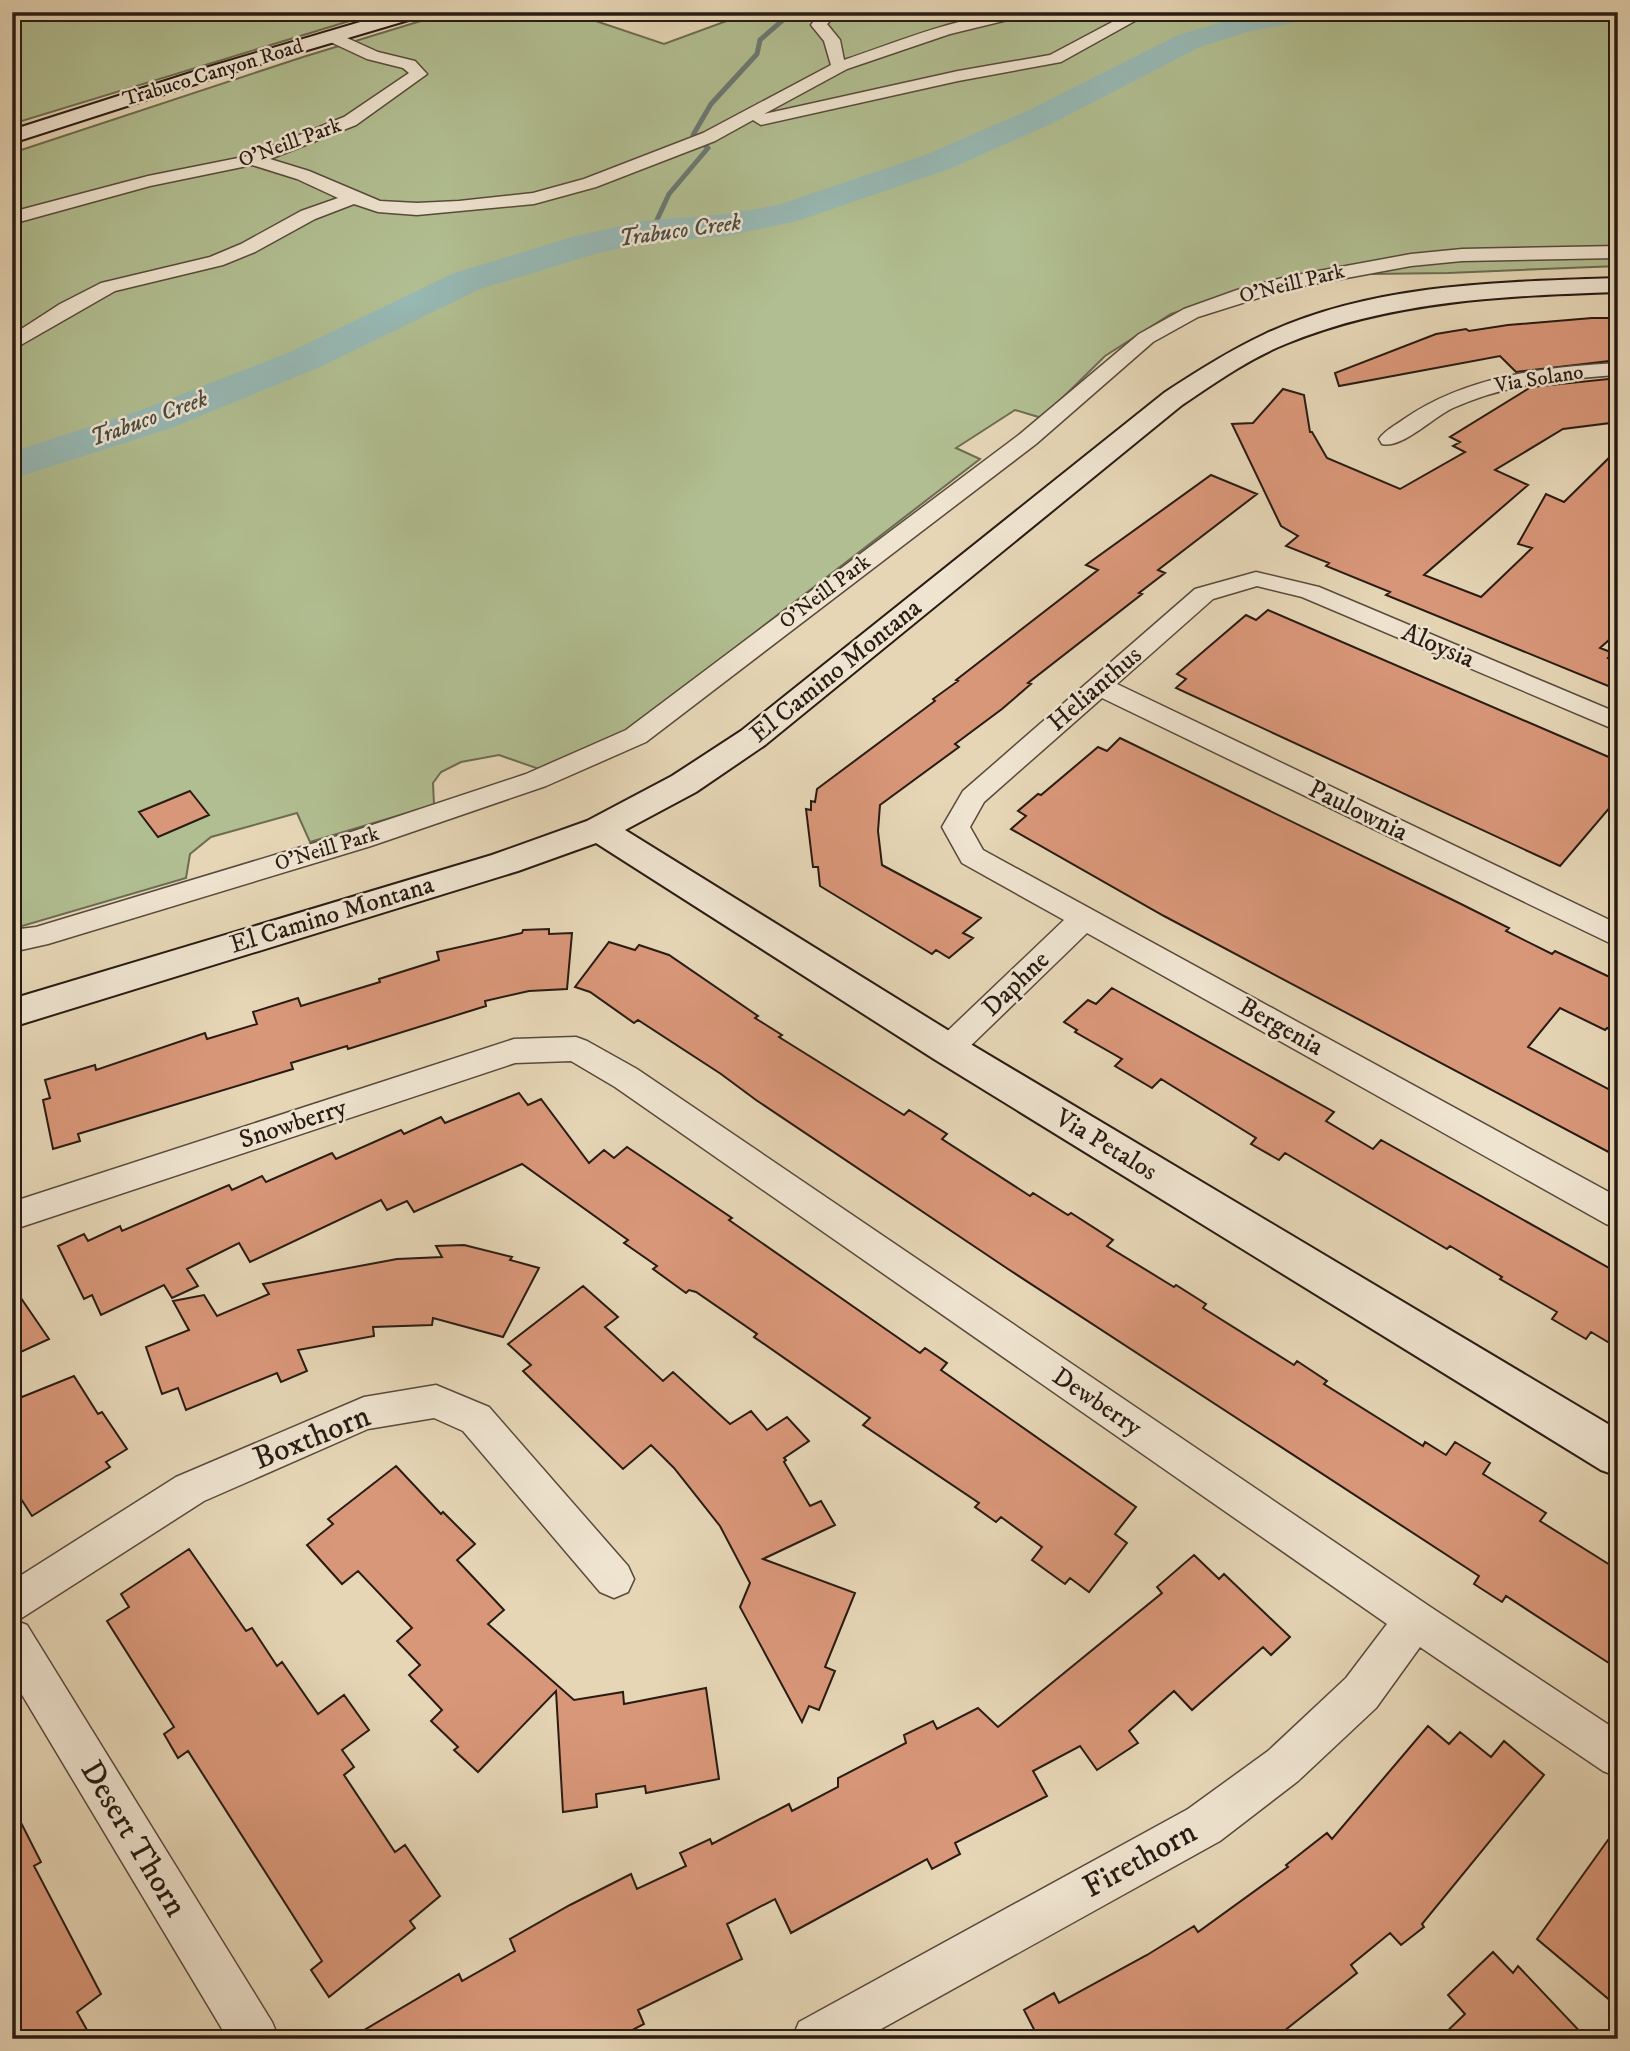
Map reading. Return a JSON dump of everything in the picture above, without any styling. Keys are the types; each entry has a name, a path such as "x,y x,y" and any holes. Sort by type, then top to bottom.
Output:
{"street":[{"name":"Trabuco Canyon Road","path":"12,137 330,36 415,12"},
{"path":"831,12 821,19 819,25 832,40 836,61 841,66"},
{"path":"253,160 303,175 354,198 378,205 417,209 534,198 590,183 690,146 841,66 945,31 1023,12"},
{"path":"735,124 815,110 958,76 1055,59 1143,12"},
{"name":"O'Neill Park","path":"12,218 148,181 253,160 350,121 419,74 409,64 373,56 330,36"},
{"path":"12,344 66,308 108,287 216,261 247,248 308,215 354,198"},
{"name":"O'Neill Park","path":"12,941 37,937 361,839 536,780 636,736 1038,431 1146,338 1191,313 1244,293 1411,260 1462,255 1618,252"},
{"name":"El Camino Montana","path":"12,1013 505,863 599,829 684,784 753,738 1173,399 1237,355 1289,332 1389,303 1496,289 1618,285"},
{"name":"Via Solano","path":"1390,439 1442,405 1492,385 1548,373 1618,369"},
{"name":"Helianthus","path":"956,827 973,797 1204,594 1256,579"},
{"name":"Aloysia","path":"1256,579 1310,592 1618,723"},
{"name":"Paulownia","path":"1099,686 1618,937"},
{"name":"Bergenia","path":"956,827 972,856 1618,1214"},
{"name":"Via Petalos","path":"599,829 947,1049 1618,1455"},
{"name":"Daphne","path":"947,1049 1084,918"},
{"name":"Snowberry","path":"12,1216 514,1051 576,1049"},
{"name":"Dewberry","path":"576,1049 626,1078 1415,1620 1618,1756"},
{"name":"Boxthorn","path":"12,1604 190,1489 364,1413 436,1401 476,1419 614,1579"},
{"name":"Firethorn","path":"816,2039 1205,1825 1283,1766 1362,1693 1415,1620"},
{"name":"Desert Thorn","path":"12,1639 255,2039"}],"green space":[{"path":"12,12 379,12 12,124"},
{"path":"450,12 569,12 664,44 751,12 1618,12 1618,266 1448,273 1292,275 1171,314 1105,356 1042,418 1015,410 956,448 980,459 627,731 539,769 499,755 461,762 441,772 433,783 434,805 310,842 297,813 211,837 190,854 186,878 12,929 12,153 303,57"}],"building":[{"path":"1592,318 1618,318 1618,360 1516,372 1500,356 1339,386 1335,373 1436,334"},
{"path":"1618,378 1618,422 1563,429 1495,470 1528,485 1424,575 1481,597 1532,548 1518,544 1546,494 1564,502 1618,449 1618,632 1600,648 1613,653 1608,658 1618,661 1618,690 1386,595 1390,592 1326,566 1329,563 1286,546 1298,536 1281,526 1232,424 1253,423 1283,389 1304,395 1310,432 1327,458 1400,489 1465,452 1453,446 1460,442 1450,437 1531,387"},
{"path":"1211,475 1257,494 1158,570 1165,573 1028,683 1031,684 1002,709 955,744 959,747 880,805 878,831 882,865 981,918 963,933 973,938 949,958 936,950 932,954 820,886 818,867 813,867 806,809 811,810 811,801 815,802 817,789 935,701 933,699 958,681 956,680 1098,570 1086,565"},
{"path":"1268,610 1618,761 1618,798 1560,866 1176,688 1186,679 1177,674 1246,615 1256,620"},
{"path":"1120,738 1509,928 1506,931 1552,954 1555,951 1618,981 1618,1033 1607,1028 1605,1030 1560,1008 1528,1047 1618,1094 1618,1157 1164,916 1011,829 1026,816 1018,811 1038,794 1041,795 1098,747 1107,751"},
{"path":"190,791 209,815 158,837 139,812"},
{"path":"549,929 549,934 572,933 567,989 529,991 485,1001 486,1006 348,1049 347,1046 291,1063 293,1069 78,1134 80,1141 53,1149 43,1100 50,1098 45,1080 95,1065 96,1070 205,1033 207,1039 257,1024 253,1012 298,998 301,1006 380,982 379,979 439,960 437,952 522,933 523,930"},
{"path":"609,942 635,950 639,945 669,955 758,1016 755,1018 782,1035 779,1037 904,1115 909,1110 947,1134 942,1139 1030,1196 1033,1193 1068,1215 1071,1213 1113,1240 1107,1246 1206,1304 1203,1308 1294,1365 1297,1361 1327,1381 1324,1384 1423,1446 1425,1442 1446,1455 1455,1442 1490,1463 1483,1474 1546,1513 1540,1521 1618,1570 1618,1669 1506,1596 1502,1602 1474,1584 1479,1576 1008,1269 721,1074 638,1020 634,1023 590,992 575,987"},
{"path":"1112,988 1334,1112 1326,1121 1373,1149 1381,1140 1618,1273 1618,1348 1591,1332 1586,1339 1552,1319 1557,1312 1500,1279 1502,1277 1450,1246 1447,1249 1285,1153 1279,1160 1251,1144 1256,1138 1161,1079 1152,1088 1115,1066 1122,1059 1075,1032 1077,1030 1064,1022 1088,1000 1096,1004"},
{"path":"519,1093 528,1105 541,1099 589,1163 604,1150 614,1158 627,1147 732,1218 729,1220 920,1353 925,1348 947,1363 941,1370 1136,1507 1115,1534 1127,1543 1089,1592 1070,1578 1065,1584 1032,1560 1042,1547 1001,1517 996,1522 975,1507 979,1503 863,1425 870,1418 754,1337 757,1334 696,1292 689,1290 686,1293 653,1269 657,1266 624,1243 628,1240 522,1164 414,1212 407,1201 387,1210 381,1200 250,1262 239,1243 187,1269 198,1286 172,1298 164,1285 101,1315 92,1295 84,1299 58,1246 84,1234 88,1241 120,1226 122,1231 229,1185 232,1190 262,1176 266,1182 332,1153 336,1159 401,1130 404,1134 441,1117 445,1123"},
{"path":"464,1245 512,1257 510,1260 539,1268 503,1337 433,1318 432,1325 373,1327 374,1336 298,1350 307,1371 281,1382 277,1373 186,1410 178,1388 162,1394 146,1347 189,1330 173,1301 204,1295 217,1316 269,1294 263,1284 397,1259 442,1257 436,1246"},
{"path":"12,1285 49,1339 12,1356"},
{"path":"583,1286 618,1317 605,1327 663,1381 673,1372 730,1424 751,1411 767,1430 787,1417 809,1441 784,1458 784,1462 810,1506 821,1501 835,1525 763,1559 855,1593 825,1667 835,1671 819,1710 809,1706 802,1722 740,1607 750,1583 720,1526 674,1468 651,1445 623,1469 523,1371 531,1365 508,1344"},
{"path":"74,1376 98,1414 102,1412 127,1449 106,1462 110,1467 32,1516 12,1485 12,1401"},
{"path":"396,1466 441,1514 443,1512 475,1544 457,1560 504,1610 488,1624 574,1700 623,1692 624,1704 706,1688 719,1779 646,1793 645,1786 596,1794 597,1807 563,1812 556,1691 478,1772 454,1750 458,1747 431,1721 442,1710 409,1675 420,1665 397,1641 412,1628 358,1571 342,1584 307,1545 333,1524 328,1519"},
{"path":"189,1549 246,1631 252,1628 277,1666 282,1662 318,1714 344,1695 369,1730 342,1750 354,1767 344,1775 395,1852 405,1845 440,1896 410,1921 415,1928 329,1997 311,1970 322,1961 188,1751 178,1758 164,1734 174,1727 107,1621 129,1607 121,1594"},
{"path":"1194,1555 1219,1579 1224,1574 1290,1637 1271,1655 1263,1647 1192,1710 1174,1691 1129,1731 1138,1743 1097,1770 1080,1746 1033,1771 1047,1796 955,1843 960,1854 932,1869 927,1859 791,1933 775,1899 727,1924 742,1959 638,2010 644,2024 615,2039 349,2039 459,1974 462,1981 515,1951 510,1939 570,1905 631,1874 637,1889 686,1866 680,1853 710,1839 712,1844 789,1804 792,1811 838,1787 838,1778 906,1743 904,1735 933,1721 937,1729 978,1708 998,1727 1162,1593 1157,1587"},
{"path":"1428,1726 1449,1744 1460,1732 1491,1757 1504,1741 1544,1775 1422,1924 1424,1927 1401,1945 1390,1933 1351,1965 1357,1973 1274,2039 1039,2039 1024,2010 1054,1993 1059,2003 1194,1926 1198,1932 1288,1867 1286,1865 1327,1833 1332,1839"},
{"path":"12,1805 41,1862 34,1866 101,1994 77,2012 87,2030 75,2039 12,2039"},
{"path":"1618,1826 1618,2007 1537,1939"},
{"path":"1493,1952 1513,1973 1518,1966 1587,2039 1439,2039 1465,2014 1448,1995"}],"waterway":[{"path":"642,232 655,224 669,194 708,148 693,135 711,104 757,54 760,40 792,12"},
{"name":"Trabuco Creek","path":"12,466 156,419 304,360 467,281 585,245 642,232 727,225 785,214 937,162 1040,117 1189,41 1241,24 1308,12"}]}
